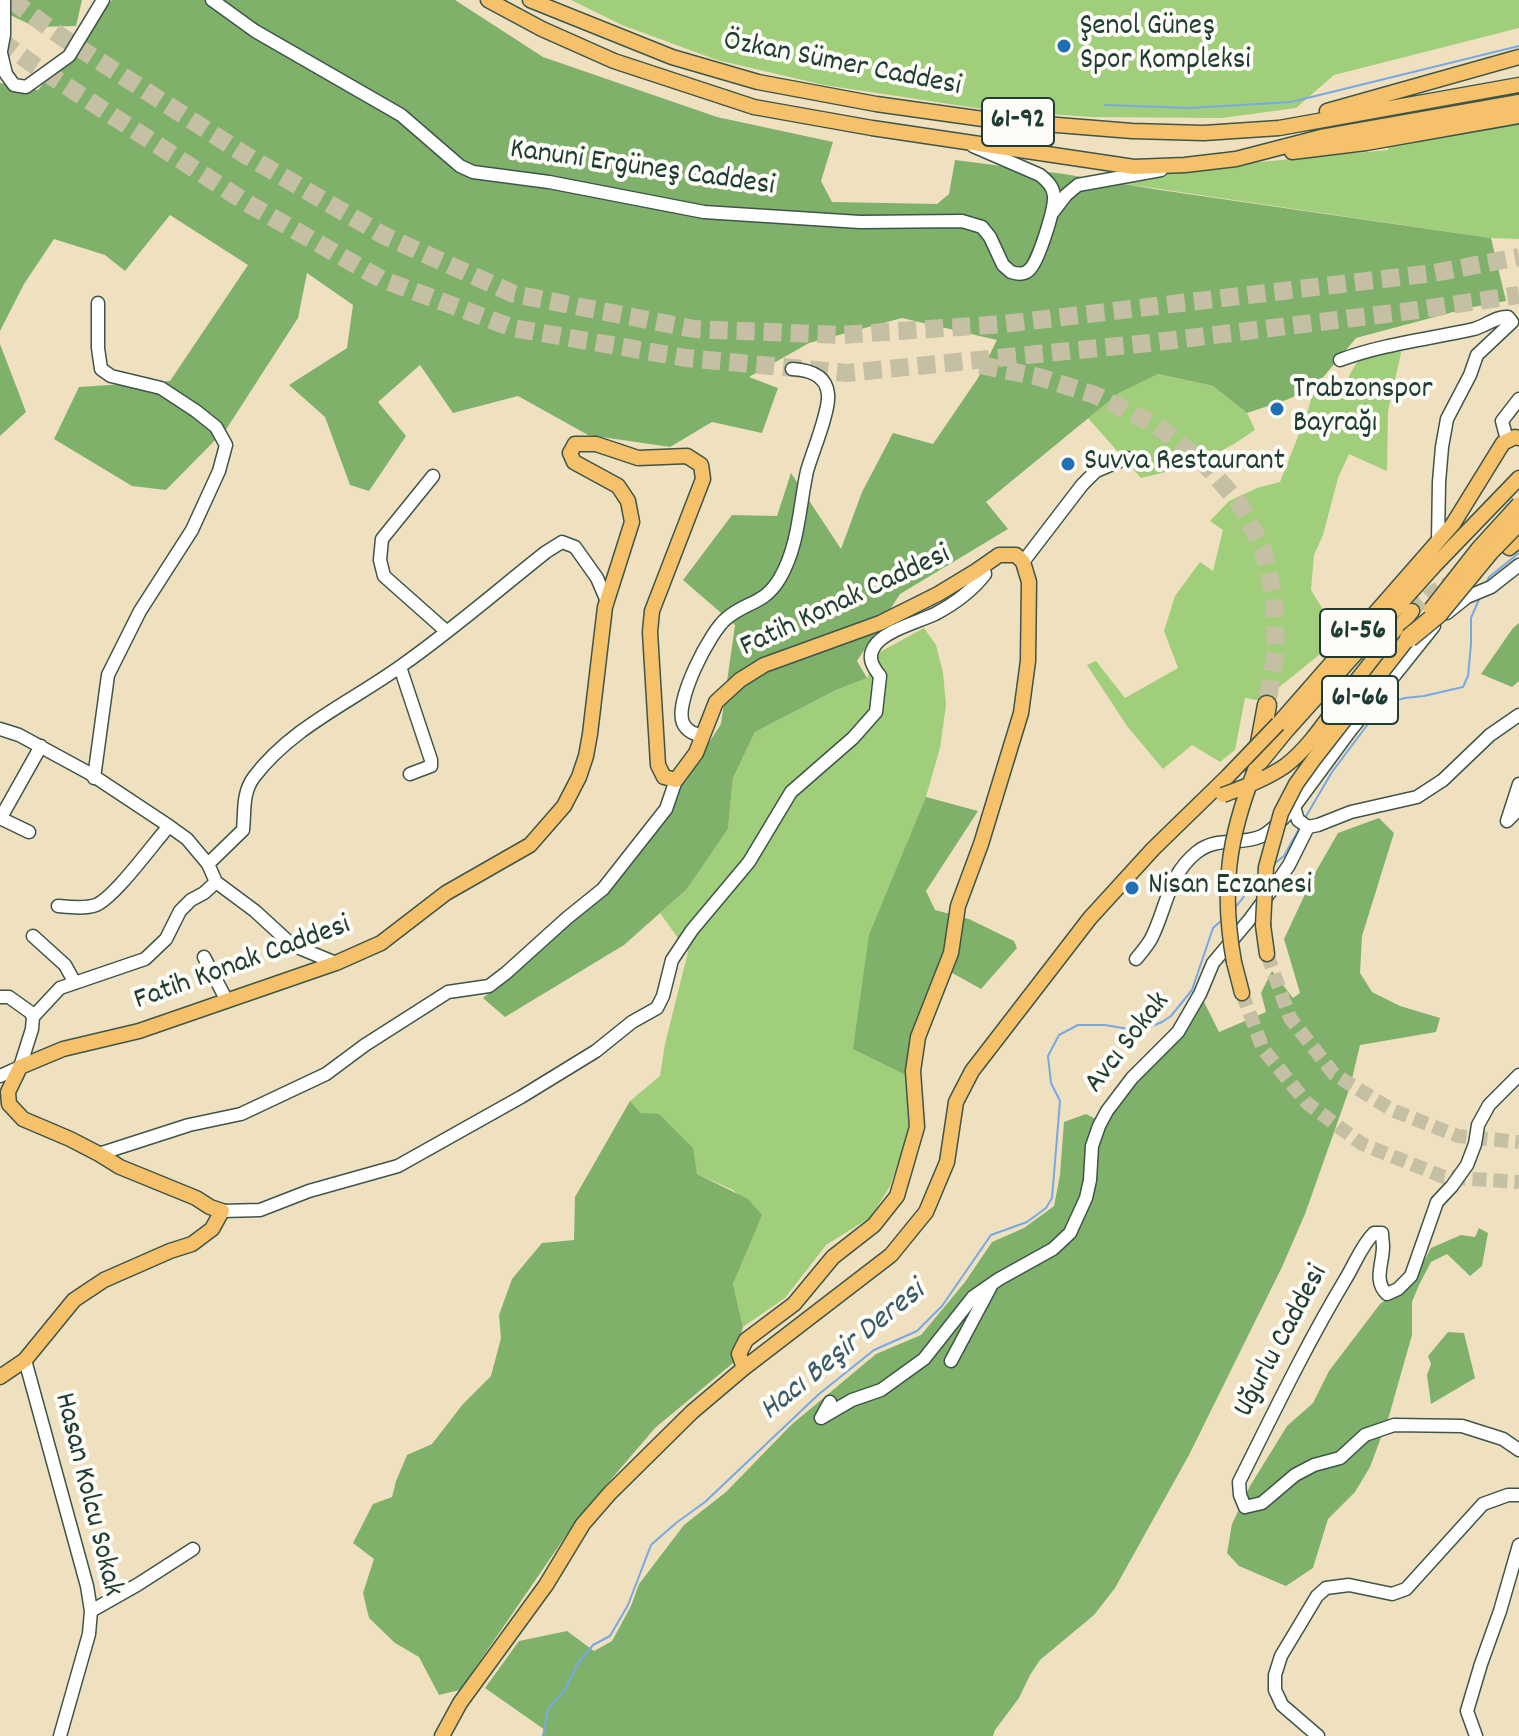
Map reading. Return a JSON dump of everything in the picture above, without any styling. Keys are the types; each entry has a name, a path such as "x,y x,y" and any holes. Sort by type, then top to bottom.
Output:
{"highway":[{"path":"1409,638 1438,614 1519,521"},
{"path":"1255,770 1267,705"}],"main road":[{"name":"Özkan Sümer Caddesi","path":"488,0 542,29 614,61 754,107 1134,167 1185,165 1366,143 1519,116"},
{"name":"Özkan Sümer Caddesi","path":"530,0 672,57 758,82 876,104 983,119 1132,131 1204,133 1279,128 1519,85"},
{"name":"Özkan Sümer Caddesi","path":"1204,133 1315,115 1519,57"},
{"name":"Özkan Sümer Caddesi","path":"1236,159 1321,137 1519,102"},
{"name":"61-56","path":"744,1368 891,1255 926,1212 947,1162 956,1102 972,1071 1090,918 1278,724 1453,524 1503,443 1513,439"},
{"name":"Fatih Konak Caddesi","path":"20,1067 63,1049 139,1031 336,963 381,943 446,893 530,845 564,806 586,756 606,599 632,522 628,501 618,486 574,462 570,453 575,444 596,444 638,458 687,456 701,465 703,479 652,611 650,632 658,765 664,777 676,780 696,753 716,702 740,680 764,665 880,623 938,594 999,555 1016,555 1023,562"},
{"name":"61-66","path":"1242,993 1234,962 1227,880 1234,832 1255,770 1434,566 1519,478"},
{"name":"61-66","path":"1267,954 1263,925 1266,867 1281,813 1296,784 1478,549 1519,504"},
{"path":"442,1736 460,1703 546,1585 583,1524 692,1412 744,1368 739,1354 746,1340 794,1304 833,1257 874,1225 897,1196 917,1127 913,1071 918,1037 951,953 958,906 981,844 1021,713 1028,661 1029,582 1023,562"},
{"name":"61-56","path":"1181,822 1223,795 1287,764 1320,729 1412,611"},
{"path":"0,1377 25,1360 74,1300 104,1280 192,1244 212,1229 222,1211 120,1167 23,1119 9,1104 8,1092 20,1067"}],"street":[{"path":"4,0 4,35 0,50 6,74 14,85 26,87 69,56 103,0"},
{"name":"Kanuni Ergüneş Caddesi","path":"212,0 255,31 401,115 460,166 473,172 549,182 704,212 860,222 962,221 982,227 996,246 1003,265 1016,274 1029,271 1035,262 1051,215"},
{"path":"956,139 1040,175 1049,183 1054,196 1051,215"},
{"path":"1051,215 1078,185 1185,165"},
{"path":"94,778 108,675 140,611 192,530 219,471 226,445 216,427 161,388 111,376 101,369 98,303"},
{"path":"1340,360 1364,351 1477,328 1502,316 1512,322 1477,355 1447,419 1439,482 1438,541"},
{"path":"703,736 691,733 683,724 682,711 685,694 710,638 726,618 763,599 779,579 800,521 807,472 828,393 818,375 792,369"},
{"path":"1513,439 1502,421 1519,399"},
{"path":"1023,562 1082,485 1096,471 1127,458"},
{"path":"433,476 382,539 380,560 384,576 446,631"},
{"path":"208,864 243,830 244,795 252,779 269,759 315,721 400,667 546,552 562,542 575,547 597,578 606,599"},
{"path":"1300,818 1306,788 1426,635 1455,607 1477,592 1491,587 1519,565"},
{"path":"222,1211 260,1210 309,1191 398,1166 521,1097 596,1051 632,1022 657,1008 672,960 692,930 749,862 791,792 853,738 876,712 880,676 870,656 875,644 961,598 985,574 983,566"},
{"path":"400,667 431,760 431,766 410,774"},
{"path":"1136,959 1150,941 1167,893 1180,871 1193,855 1207,845 1251,840 1300,818 1318,825 1351,812 1417,797 1443,780 1490,735 1519,715"},
{"path":"0,729 41,746 169,826 187,839 208,864 216,882 255,911 292,945 336,963"},
{"path":"29,832 0,816 41,746"},
{"path":"99,1154 189,1125 241,1114 326,1074 448,992 489,986 603,889 666,809 676,780"},
{"path":"1519,784 1507,821 1519,809"},
{"name":"Avcı Sokak","path":"830,1402 821,1418 852,1400 881,1390 924,1359 973,1297 1053,1249 1070,1233 1086,1198 1092,1146 1107,1111 1132,1078 1178,1032 1200,994 1213,963 1289,865 1300,818"},
{"path":"58,906 91,907 100,903 169,826"},
{"path":"33,1017 60,988 145,959 166,939 180,911 216,882"},
{"path":"33,936 65,965 75,983"},
{"path":"204,957 227,1001"},
{"path":"0,997 9,997 33,1017 20,1067"},
{"name":"Fatih Konak Caddesi","path":"0,1076 20,1067"},
{"name":"Uğurlu Caddesi","path":"1519,1075 1489,1105 1478,1125 1467,1165 1437,1202 1411,1276 1398,1289 1387,1294 1381,1289 1382,1233 1374,1233 1364,1243 1354,1266 1316,1328 1239,1482 1240,1495 1245,1507 1262,1503 1295,1475 1314,1465 1340,1458 1365,1435 1394,1425 1462,1426 1503,1439 1519,1450"},
{"path":"951,1361 992,1283"},
{"name":"Hasan Kolcu Sokak","path":"25,1360 87,1586 91,1611 89,1634 60,1736"},
{"path":"1318,1736 1282,1705 1275,1690 1275,1675 1281,1656 1317,1596 1326,1588 1349,1585 1392,1594 1406,1589 1483,1504 1508,1495 1519,1495"},
{"path":"1476,1736 1467,1711 1519,1545"},
{"path":"91,1611 193,1549"}],"green space":[{"path":"0,0 82,0 76,26 35,27 0,10"},
{"path":"112,0 455,0 543,57 717,117 833,142 821,181 832,202 937,204 949,194 955,160 1064,174 1491,238 1506,301 1356,338 1314,388 1247,413 1213,386 1158,374 1119,393 986,502 1008,529 900,594 857,661 867,678 836,690 755,732 733,778 728,829 687,889 624,945 505,1017 483,998 569,922 666,809 721,724 735,625 683,580 732,515 777,516 791,473 841,549 862,492 893,433 933,444 978,378 997,340 902,318 809,343 749,377 778,388 762,433 712,422 670,447 588,435 518,396 453,413 420,365 378,402 406,436 369,491 350,485 325,417 289,385 347,348 353,305 307,273 298,318 227,428 166,490 132,486 54,439 79,387 170,381 248,265 170,215 125,271 105,255 54,239 24,284 0,331 0,83 38,90"},
{"name":"Şenol Güneş Spor Kompleksi","path":"571,0 1519,0 1519,28 1334,75 1296,108 1222,118 1092,117 989,110 824,85 717,60 622,25"},
{"path":"1519,112 1519,239 1491,238 1119,183 1184,169 1388,150 1387,133"},
{"path":"0,344 26,412 0,436"},
{"path":"1403,344 1388,411 1387,471 1349,454 1338,478 1323,535 1314,555 1311,590 1340,638 1262,701 1245,698 1235,750 1220,762 1192,745 1163,769 1127,726 1087,665 1096,661 1125,698 1178,668 1164,631 1175,596 1200,562 1213,571 1223,530 1210,521 1229,501 1257,488 1280,482 1314,388 1345,386 1366,354"},
{"path":"1157,374 1213,386 1247,413 1255,430 1194,465 1141,478 1088,418 1119,393"},
{"path":"1519,623 1519,681 1512,687 1481,674"},
{"path":"924,628 936,645 946,705 940,748 921,814 908,1076 909,1132 890,1186 871,1217 826,1245 785,1298 743,1327 733,1284 761,1215 733,1190 697,1174 630,1101 660,1076 688,952 660,913 687,889 728,829 733,778 755,732 836,690 867,678 878,653"},
{"path":"926,797 978,811 926,891 935,910 969,919 1014,941 1017,948 981,989 938,965 911,1033 908,1076 853,1049 869,935"},
{"path":"1379,818 1394,833 1362,936 1360,973 1372,992 1400,1006 1440,1018 1436,1032 1360,1045 1350,1087 1305,1214 1189,1455 1115,1588 1094,1615 1040,1660 993,1736 542,1736 545,1730 485,1688 519,1641 567,1631 594,1651 612,1641 639,1584 684,1525 726,1492 791,1425 876,1354 921,1335 965,1282 992,1242 1024,1228 1054,1206 1064,1122 1086,1114 1098,1120 1203,1000 1219,1032 1266,1012 1261,993 1272,971 1293,998 1300,993 1284,939 1338,833"},
{"path":"630,1101 641,1113 659,1114 693,1148 697,1174 748,1199 762,1215 733,1284 743,1327 733,1363 655,1428 578,1518 460,1690 439,1695 419,1657 395,1643 369,1618 363,1593 374,1559 353,1543 373,1504 392,1497 407,1455 432,1444 463,1404 491,1376 501,1338 499,1315 512,1279 542,1243 574,1240 575,1197"},
{"path":"1479,1228 1488,1233 1482,1266 1470,1276 1447,1254 1431,1262 1419,1285 1412,1302 1412,1335 1389,1416 1370,1467 1355,1492 1328,1519 1313,1568 1286,1586 1239,1566 1227,1553 1232,1524 1250,1486 1287,1426 1313,1403 1329,1371 1380,1304 1416,1276 1431,1248 1461,1235 1475,1237"},
{"path":"1448,1332 1464,1333 1475,1378 1431,1404 1427,1375 1431,1364 1428,1356"}],"waterway":[{"path":"1105,105 1190,108 1291,102 1519,46"},
{"name":"Hacı Beşir Deresi","path":"1486,584 1489,577 1519,553"},
{"name":"Hacı Beşir Deresi","path":"1305,818 1332,772 1383,704 1463,687 1468,676 1471,618 1480,597"},
{"name":"Hacı Beşir Deresi","path":"1274,864 1284,856 1300,827"},
{"name":"Hacı Beşir Deresi","path":"1235,907 1260,875"},
{"name":"Hacı Beşir Deresi","path":"543,1736 548,1709 565,1690 578,1663 593,1645 610,1636 628,1605 651,1545 705,1502 819,1394 874,1350 917,1331 942,1306 991,1235 1027,1222 1046,1208 1052,1198 1060,1101 1051,1083 1048,1056 1059,1035 1078,1025 1105,1025 1140,1031 1171,1016 1192,990 1213,928 1222,920"}],"tunnel":[{"path":"11,0 62,37 247,156 383,235 514,294 694,329 840,335 1004,324 1434,273 1519,257"},
{"path":"0,40 247,203 381,279 513,328 686,358 847,373 1149,343 1519,295"},
{"path":"980,365 1039,377 1095,395 1156,425 1204,463 1240,504 1263,549 1274,597 1276,651 1267,705"},
{"path":"1412,611 1434,591 1453,581"},
{"path":"1267,954 1290,1018 1334,1074 1392,1110 1458,1136 1519,1142"},
{"path":"1242,993 1263,1049 1307,1103 1362,1144 1444,1177 1519,1182"}],"place":[{"name":"Şenol Güneş Spor Kompleksi","path":"1064,46"},
{"name":"Trabzonspor Bayrağı","path":"1277,409"},
{"name":"Suvva Restaurant","path":"1068,464"},
{"name":"Nisan Eczanesi","path":"1132,888"}]}
